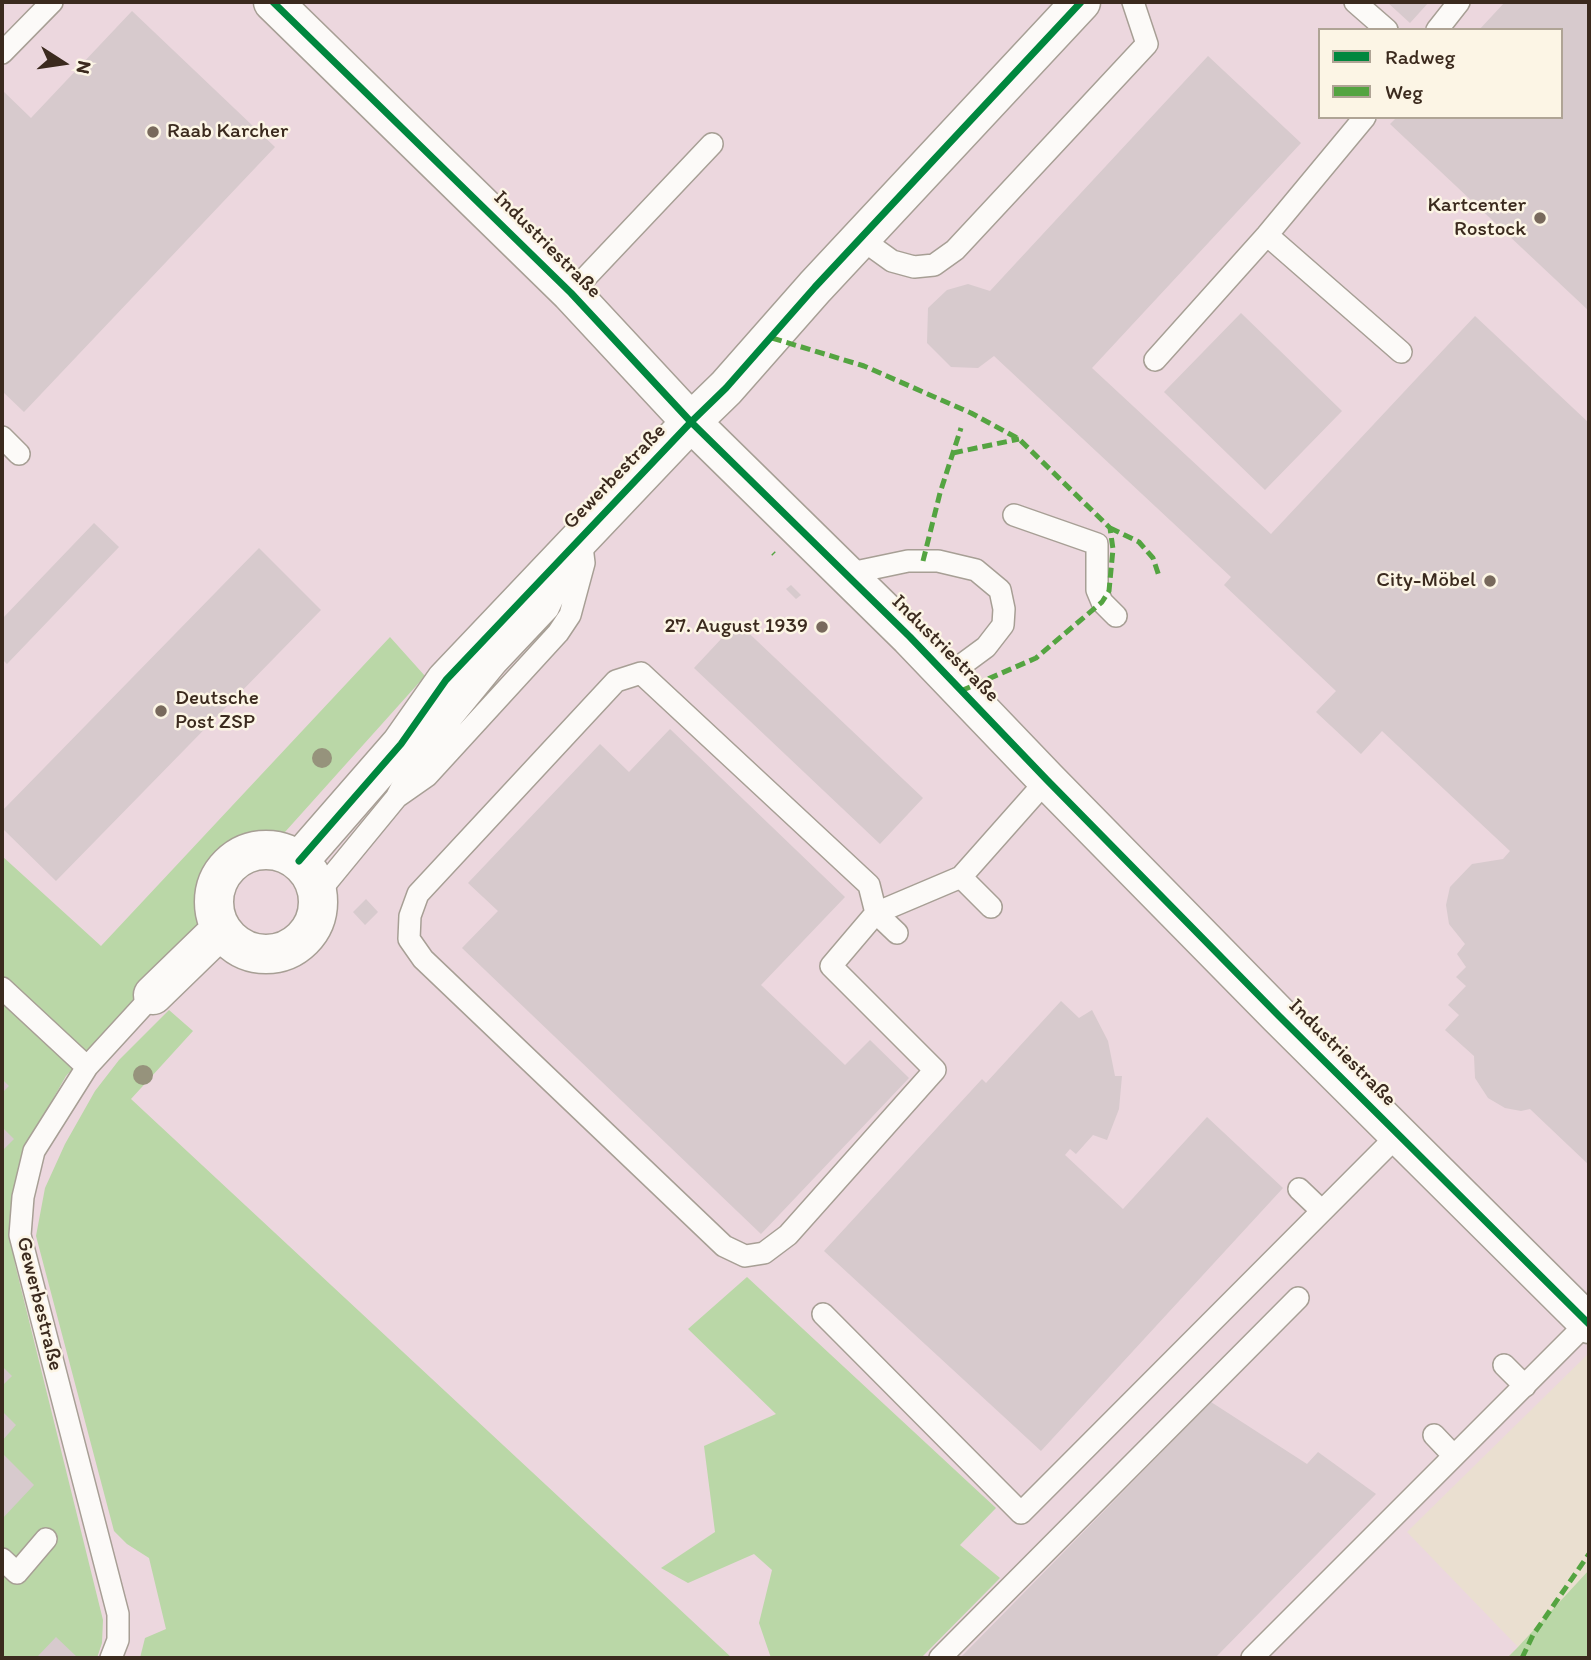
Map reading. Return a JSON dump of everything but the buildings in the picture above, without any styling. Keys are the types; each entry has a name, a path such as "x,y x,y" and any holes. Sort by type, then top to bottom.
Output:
{"street":[{"name":"Industriestraße","path":"273,2 571,293 691,422 948,675 1046,780 1588,1323"},
{"name":"Gewerbestraße","path":"299,861 401,744 446,680 726,388 860,238 1081,2"},
{"path":"258,850 274,850 299,861 313,878 318,893 318,910 313,926 304,939 275,954 259,954 243,949 221,929 215,911 215,894 220,878 229,865 242,855 258,850"},
{"name":"Gewerbestraße","path":"153,995 221,929"}],"lane":[{"path":"2,53 52,2"},
{"path":"860,238 892,261 914,267 934,265 955,250 1147,44 1133,2"},
{"path":"1355,2 1385,28"},
{"path":"1439,28 1459,2"},
{"path":"1155,360 1267,235 1363,119"},
{"path":"571,293 712,144"},
{"path":"1267,235 1401,352"},
{"path":"2,437 19,454"},
{"path":"1014,515 1097,544 1097,590 1102,602 1116,616"},
{"path":"318,893 396,798 427,776 558,633 570,615 584,563 581,538"},
{"path":"846,573 908,561 938,561 976,570 1000,590 1004,609 1003,625 986,647 948,675"},
{"path":"897,933 876,913 869,885 641,673 616,681 418,894 410,916 409,939 423,959 724,1246 745,1256 764,1254 788,1235 935,1070 831,966 876,913 961,877 1046,780"},
{"path":"961,877 991,907"},
{"path":"2,988 87,1067"},
{"name":"Gewerbestraße","path":"112,1658 118,1640 118,1614 20,1235 23,1197 34,1151 87,1067 153,995"},
{"path":"823,1314 1021,1513 1398,1135"},
{"path":"1298,1189 1322,1211"},
{"path":"940,1658 1298,1298"},
{"path":"1263,1654 1454,1456 1588,1323"},
{"path":"1504,1365 1525,1386"},
{"path":"1434,1435 1454,1456"},
{"path":"2,1559 17,1573 46,1539"}],"shaded area":[{"path":"2,2 1589,2 1589,1353 1407,1532 1518,1647 1507,1658 2,1658"}],"green space":[{"path":"390,637 425,676 66,1076 25,1148 10,1222 15,1264 103,1620 102,1643 97,1658 2,1658 2,856 101,946"},
{"path":"169,1010 193,1031 131,1099 732,1658 140,1658 145,1638 166,1629 149,1558 127,1544 114,1531 36,1236 45,1188 65,1144 95,1091 119,1060"},
{"path":"747,1277 996,1508 960,1545 1000,1578 921,1658 771,1658 759,1623 772,1570 754,1554 688,1583 661,1568 715,1532 704,1446 776,1414 688,1329"},
{"path":"1589,1570 1589,1658 1507,1658 1518,1647"}],"marked path":[{"path":"772,338 864,366 971,413 1019,439 1110,528 1113,549 1109,591 1102,602 1036,658 963,690"},
{"path":"923,561 940,493 961,428"},
{"path":"953,453 1019,439"},
{"path":"1110,528 1139,542 1153,558 1159,576"},
{"path":"1522,1658 1533,1635 1589,1554"}],"cycle path":[{"path":"273,2 571,293 691,422 910,637 1279,1016 1589,1324"},
{"path":"299,861 401,744 446,680 726,388 815,287 1081,2"}],"place":[{"name":"Raab Karcher","path":"153,132"},
{"name":"Kartcenter Rostock","path":"1540,218"},
{"name":"City-Möbel","path":"1490,581"},
{"name":"27. August 1939","path":"822,627"},
{"name":"Deutsche Post ZSP","path":"161,711"}]}
